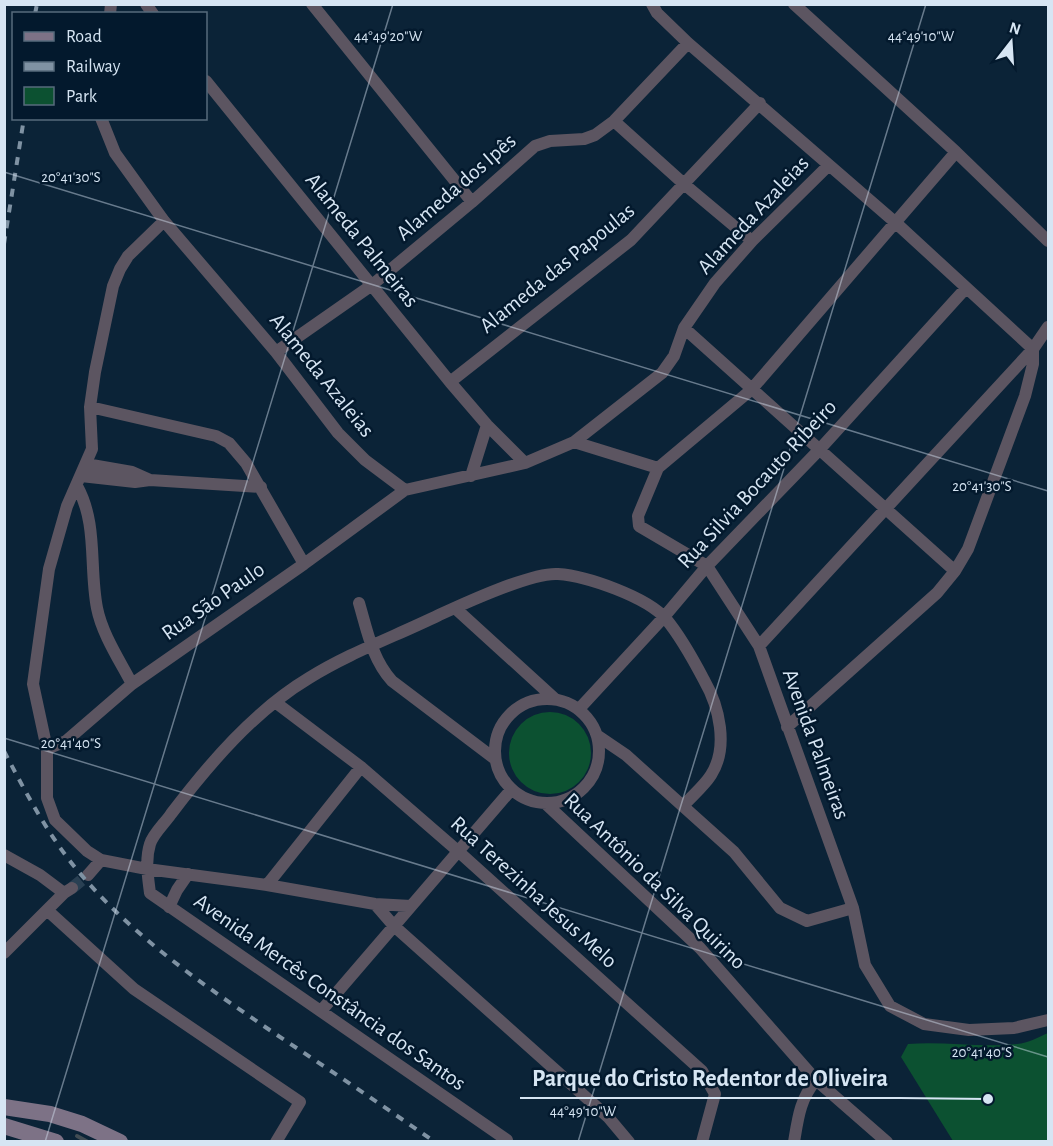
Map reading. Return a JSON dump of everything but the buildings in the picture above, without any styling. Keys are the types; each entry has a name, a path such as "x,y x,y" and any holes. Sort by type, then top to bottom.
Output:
{"main road":[{"path":"4,1107 50,1114 70,1120 120,1142"},
{"path":"61,1142 58,1135 59,1127 70,1120"},
{"path":"4,1126 56,1142"}],"street":[{"path":"312,4 472,202"},
{"path":"652,4 657,13 688,43 896,223 1033,349 1033,364 1025,396 968,549 955,571 937,593 786,727"},
{"path":"794,4 956,152 1048,241"},
{"name":"Alameda dos Ipês","path":"276,352 372,285 535,146 550,141 584,140 614,121 688,43"},
{"name":"Alameda Palmeiras","path":"207,82 450,382 487,425 525,463"},
{"name":"Alameda das Papoulas","path":"450,382 631,240 760,103"},
{"name":"Alameda Azaleias","path":"102,120 115,153 164,221 276,352 338,433 365,460 405,490 525,463 574,442 662,373 674,356 684,328 715,283 752,241 829,165"},
{"path":"614,121 752,241"},
{"path":"574,442 658,468 751,390 956,152"},
{"path":"164,221 128,256 113,286 90,407 92,450 62,521 49,569 33,684 47,749 47,798 55,820 87,851 101,860 375,904 411,906"},
{"name":"Rua Silvia Bocauto Ribeiro","path":"579,709 707,566 820,449 966,288"},
{"path":"759,646 1033,349 1048,327"},
{"path":"684,328 955,571"},
{"path":"90,407 216,436 229,443 237,450 261,487 304,564"},
{"path":"471,476 487,425"},
{"name":"Avenida Palmeiras","path":"658,468 638,516 639,526 707,566 759,646 786,727 853,908 865,965 890,1006 924,1024 969,1030 1014,1028 1048,1020"},
{"path":"81,475 135,482 150,480 261,487"},
{"path":"81,475 93,551 97,612 132,684"},
{"name":"Rua São Paulo","path":"47,749 66,741 132,684 304,564 405,490"},
{"path":"147,868 150,842 195,782 249,725 275,702 338,662 455,608 538,575 576,576 604,584 664,616 683,642 711,692 718,714 720,746 717,763 711,774 684,805"},
{"path":"359,603 379,664 392,681 495,759"},
{"path":"455,608 555,699"},
{"path":"541,698 568,702 579,709 590,721 598,736 599,758 595,773 581,791 561,802 545,803 527,800 512,790 501,776 495,759 494,745 505,719 527,702 541,698"},
{"name":"Rua Terezinha Jesus Melo","path":"275,702 361,767 702,1071 715,1094 702,1142"},
{"path":"598,736 626,755 734,852 780,908 807,921 853,908"},
{"path":"599,758 626,755"},
{"path":"267,885 361,767"},
{"path":"321,1011 512,790"},
{"name":"Rua Antônio da Silva Quirino","path":"545,803 700,948 816,1080 887,1142"},
{"path":"4,855 68,890 4,953"},
{"path":"88,874 101,860"},
{"name":"Avenida Mercês Constância dos Santos","path":"147,868 150,893 507,1140"},
{"path":"170,907 177,890 188,874"},
{"path":"375,904 394,926 608,1117 629,1142"},
{"path":"47,910 135,989 300,1102 276,1142"},
{"path":"794,1142 799,1108 807,1091 816,1080"}],"green space":[{"path":"550,712 566,715 579,724 588,737 591,753 588,769 579,782 566,791 550,794 534,791 521,782 512,769 509,753 512,737 521,724 534,715"},
{"path":"1048,1033 1048,1141 953,1141 901,1057 908,1044 1017,1044"}],"waterway":[{"path":"77,1136 88,1142"}],"tunnel":[{"path":"72,888 88,875"}],"railway":[{"path":"35,12 37,4"},
{"path":"4,244 24,120"},
{"path":"4,751 57,843 78,871 123,918 172,960 223,998 435,1142"}],"place":[{"name":"Parque do Cristo Redentor de Oliveira","path":"988,1099"}]}
